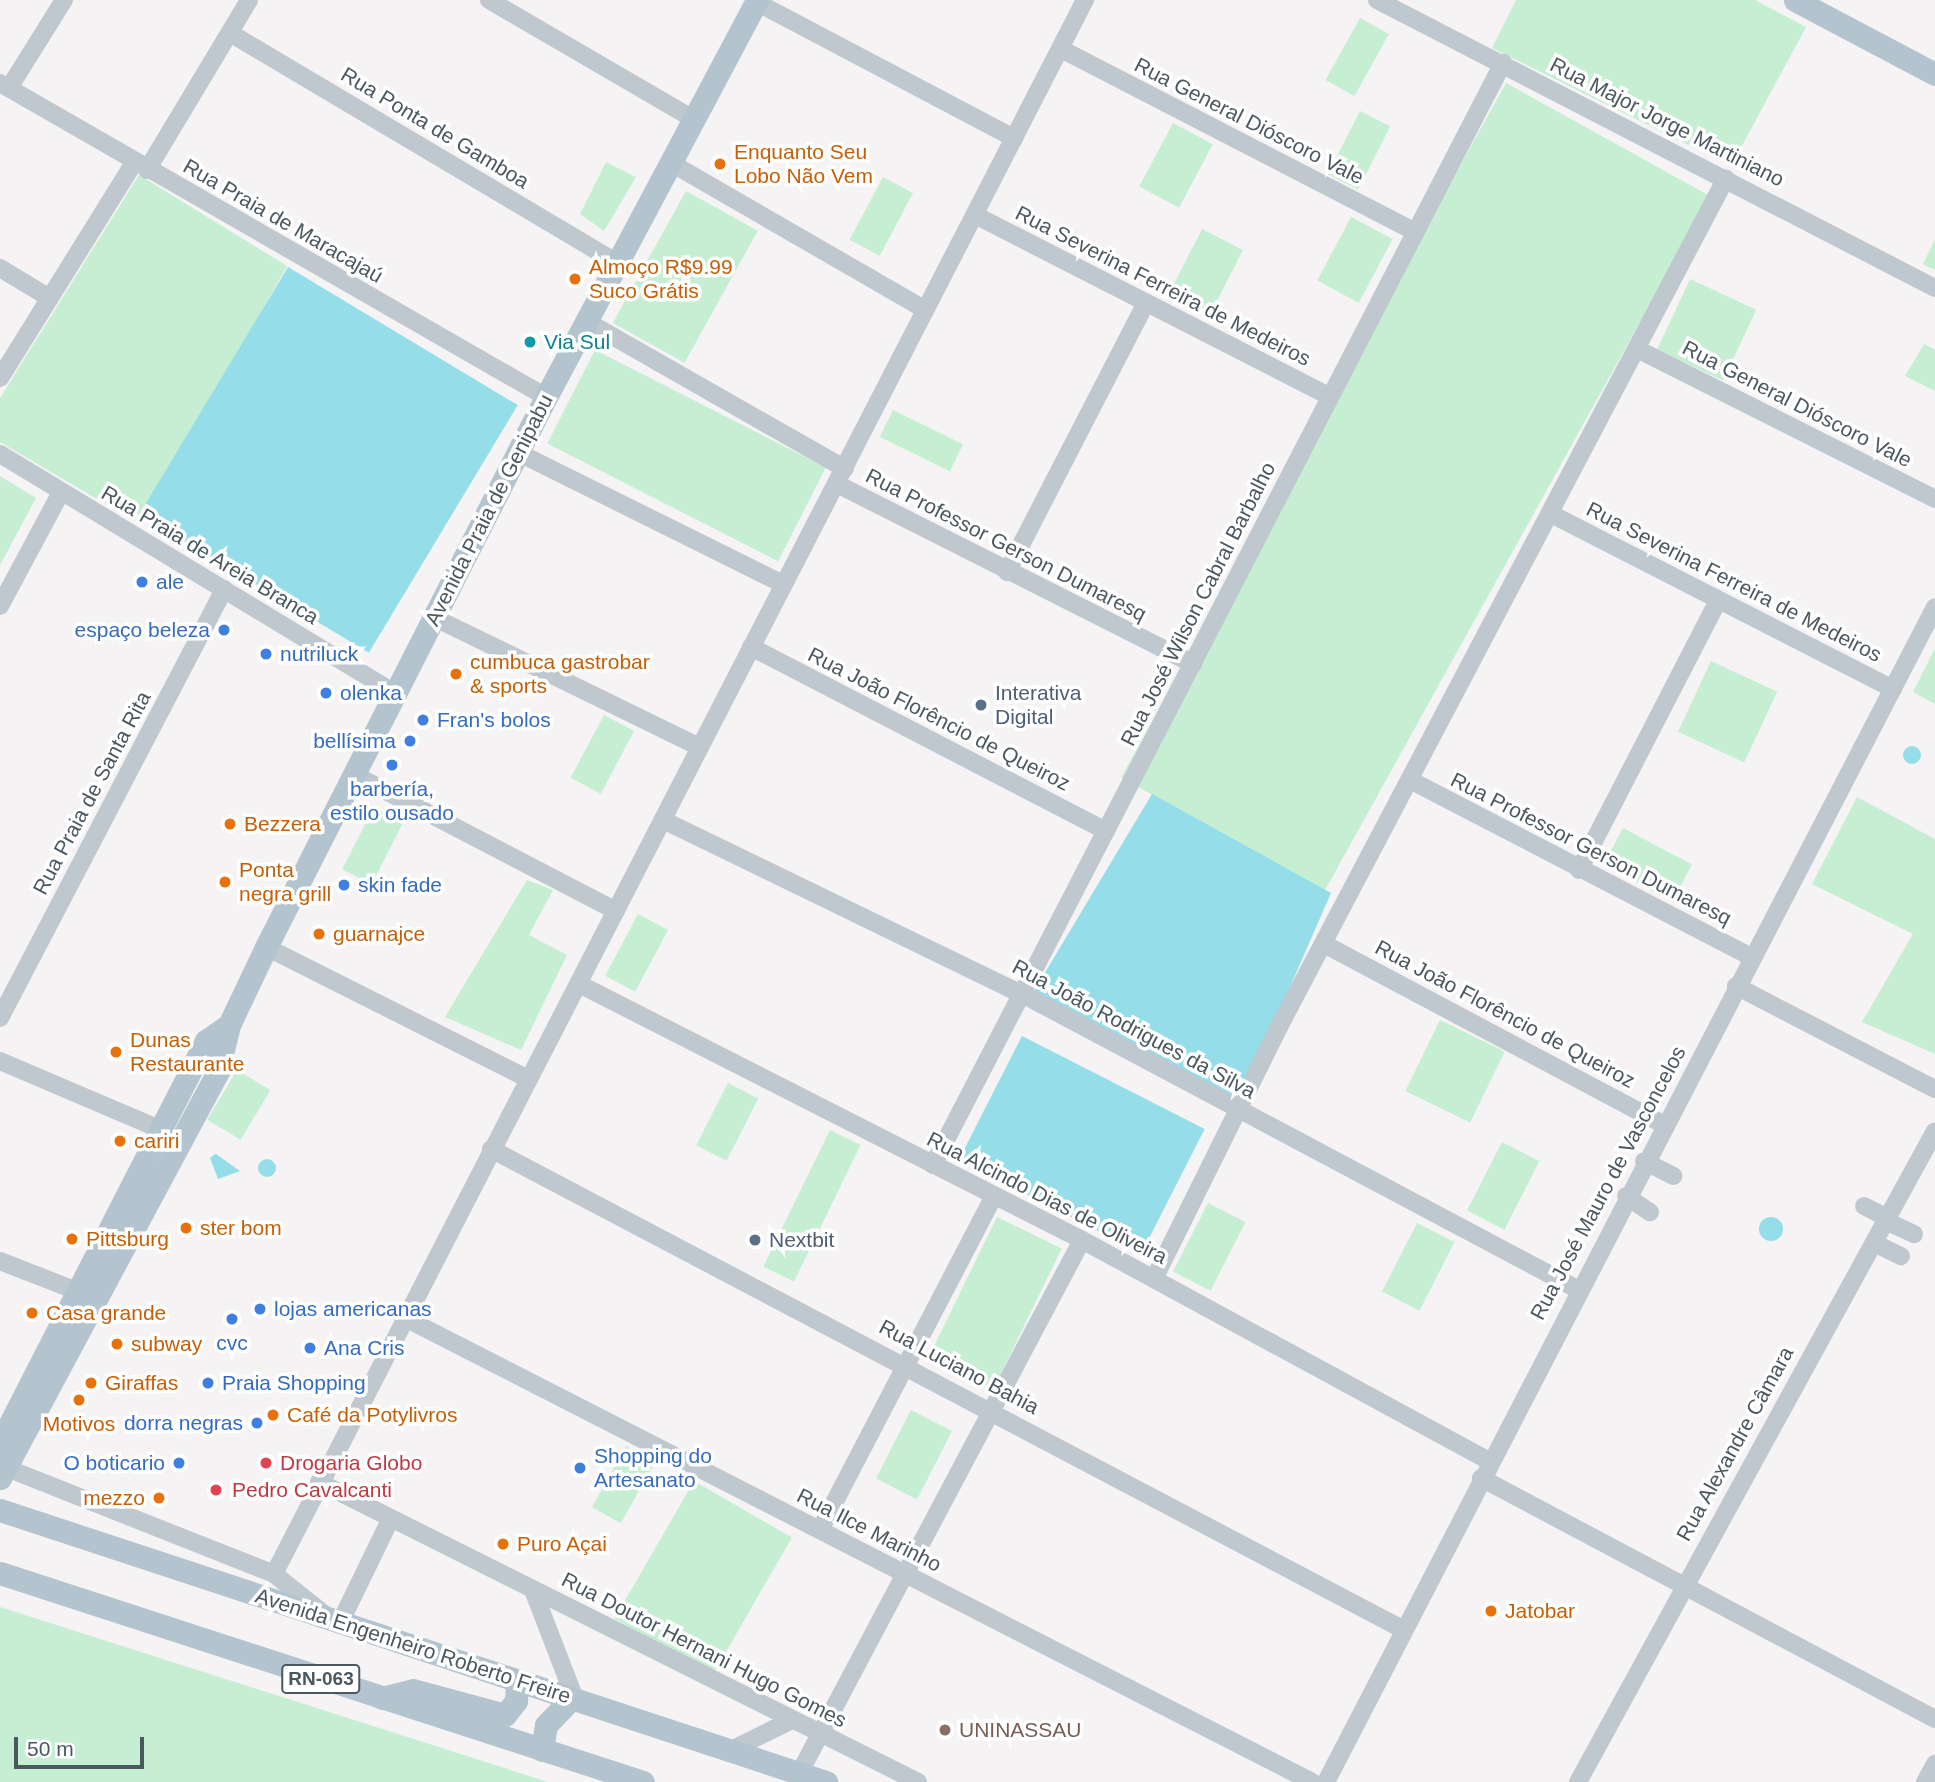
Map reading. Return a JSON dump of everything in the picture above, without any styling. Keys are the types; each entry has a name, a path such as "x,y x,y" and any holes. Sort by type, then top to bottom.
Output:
{"main road":[{"path":"1795,0 1935,74"},
{"name":"Avenida Praia de Genipabu","path":"4,1467 218,1071 229,1025 266,947 397,694 545,397 757,1"},
{"name":"Avenida Praia de Genipabu","path":"0,1443 206,1041 229,1025"},
{"name":"Avenida Engenheiro Roberto Freire","path":"0,1510 517,1683 735,1748 826,1782"},
{"name":"RN-063","path":"0,1573 643,1782"},
{"path":"382,1698 413,1690 505,1715 516,1701 517,1683"},
{"path":"542,1750 546,1725 573,1699"}],"street":[{"path":"5,86 64,0"},
{"path":"0,379 48,297 141,166 250,0"},
{"path":"489,0 695,120"},
{"path":"274,1574 319,1482 530,1079 1085,0"},
{"name":"Rua Major Jorge Martiniano","path":"1377,0 1935,288"},
{"path":"757,1 1014,138"},
{"name":"Rua Ponta de Gamboa","path":"230,33 617,263"},
{"name":"Rua General Dióscoro Vale","path":"1061,49 1416,232"},
{"name":"Rua José Wilson Cabral Barbalho","path":"933,1165 1503,63"},
{"name":"Rua Praia de Maracajaú","path":"5,86 545,397"},
{"path":"671,163 926,310"},
{"path":"1154,1279 1324,944 1553,515 1726,178"},
{"name":"Rua Severina Ferreira de Medeiros","path":"975,215 1144,306 1330,397"},
{"path":"0,268 48,297"},
{"path":"1007,572 1144,306"},
{"name":"Rua Professor Gerson Dumaresq","path":"586,321 841,477 1007,572 1193,664"},
{"name":"Rua General Dióscoro Vale","path":"1639,350 1935,499"},
{"path":"517,453 783,584"},
{"name":"Rua Praia de Areia Branca","path":"0,454 397,694"},
{"path":"0,606 61,492"},
{"name":"Rua Severina Ferreira de Medeiros","path":"1553,515 1893,689"},
{"name":"Rua Praia de Santa Rita","path":"0,1018 224,589"},
{"path":"1578,870 1718,601"},
{"name":"Rua José Mauro de Vasconcelos","path":"1326,1782 1577,1290 1935,607"},
{"path":"435,618 699,747"},
{"name":"Rua João Florêncio de Queiroz","path":"751,646 1106,831"},
{"path":"355,775 616,911"},
{"name":"Rua Professor Gerson Dumaresq","path":"1410,780 1578,870 1751,957"},
{"name":"Rua João Rodrigues da Silva","path":"663,820 1021,994 1577,1290"},
{"name":"Rua João Florêncio de Queiroz","path":"1324,944 1664,1125"},
{"path":"266,947 530,1079"},
{"name":"Rua Alcindo Dias de Oliveira","path":"579,984 1082,1240 1489,1461"},
{"path":"1736,986 1935,1089"},
{"path":"0,1061 162,1130"},
{"name":"Rua Alexandre Câmara","path":"1578,1782 1682,1585 1935,1131"},
{"name":"Rua Luciano Bahia","path":"491,1149 903,1363 1404,1630"},
{"path":"1644,1161 1673,1176"},
{"path":"820,1530 903,1363 994,1196"},
{"path":"1626,1196 1650,1212"},
{"path":"1864,1206 1914,1234"},
{"path":"800,1772 907,1576 990,1409 1082,1240"},
{"path":"1874,1242 1901,1256"},
{"path":"0,1261 77,1291"},
{"name":"Rua Ilce Marinho","path":"405,1318 1312,1782"},
{"path":"4,1467 274,1574 296,1586 335,1621 390,1520"},
{"path":"1481,1478 1935,1719"},
{"name":"Rua Doutor Hernani Hugo Gomes","path":"319,1482 790,1721 918,1782"},
{"path":"533,1590 573,1699"},
{"path":"735,1748 790,1721"},
{"path":"1925,1782 1935,1764"}],"green space":[{"path":"1516,0 1755,0 1806,27 1731,166 1492,48"},
{"path":"1360,18 1389,34 1354,96 1326,80"},
{"path":"1506,83 1710,196 1325,890 1121,777"},
{"path":"1360,111 1390,126 1358,190 1328,174"},
{"path":"1173,123 1213,144 1179,208 1139,187"},
{"path":"606,162 636,177 604,231 580,214"},
{"path":"139,175 287,266 141,525 0,442 0,398"},
{"path":"883,177 913,193 880,256 850,240"},
{"path":"686,191 758,231 685,363 613,323"},
{"path":"1351,217 1392,239 1359,303 1317,281"},
{"path":"1202,229 1243,250 1210,314 1169,293"},
{"path":"1935,239 1935,270 1923,264"},
{"path":"1690,279 1756,310 1723,381 1657,350"},
{"path":"1924,344 1935,350 1935,391 1905,376"},
{"path":"595,350 826,468 778,561 547,444"},
{"path":"893,410 963,444 950,471 880,437"},
{"path":"0,476 36,498 0,565"},
{"path":"1935,648 1935,704 1913,692"},
{"path":"1711,661 1777,692 1744,763 1678,732"},
{"path":"604,715 634,731 601,794 571,778"},
{"path":"1857,797 1935,839 1935,1054 1862,1022 1913,934 1812,884"},
{"path":"374,807 403,822 372,884 342,869"},
{"path":"1623,828 1692,865 1672,902 1603,865"},
{"path":"527,880 553,890 529,935 567,955 521,1050 445,1017"},
{"path":"638,914 668,930 635,992 605,976"},
{"path":"1440,1020 1505,1052 1470,1123 1405,1091"},
{"path":"237,1070 270,1090 241,1140 207,1120"},
{"path":"728,1083 758,1098 727,1161 696,1145"},
{"path":"830,1130 861,1145 794,1282 763,1267"},
{"path":"1502,1142 1539,1161 1504,1230 1467,1211"},
{"path":"1208,1203 1245,1222 1210,1291 1173,1272"},
{"path":"997,1217 1062,1249 993,1389 929,1357"},
{"path":"1417,1223 1454,1242 1419,1311 1382,1292"},
{"path":"911,1410 952,1431 917,1499 876,1479"},
{"path":"626,1446 655,1462 621,1523 592,1507"},
{"path":"694,1481 792,1538 712,1675 614,1619"},
{"path":"0,1607 548,1782 0,1782"}],"water":[{"path":"288,267 518,405 369,653 139,515"},
{"path":"1912,746 1918,749 1921,755 1918,761 1912,764 1906,761 1903,755 1906,749"},
{"path":"1152,794 1331,893 1239,1104 1031,996"},
{"path":"1022,1036 1205,1129 1142,1253 959,1160"},
{"path":"215,1154 240,1171 218,1179 210,1158"},
{"path":"263,1159 271,1159 276,1168 274,1175 263,1177 258,1172 258,1164"},
{"path":"1771,1217 1782,1224 1783,1229 1776,1240 1771,1241 1760,1234 1759,1229 1766,1218"}],"place":[{"name":"Enquanto Seu Lobo Não Vem","path":"720,164"},
{"name":"Almoço R$9.99 Suco Grátis","path":"575,279"},
{"name":"Via Sul","path":"530,342"},
{"name":"ale","path":"142,582"},
{"name":"espaço beleza","path":"224,630"},
{"name":"nutriluck","path":"266,654"},
{"name":"cumbuca gastrobar & sports","path":"456,674"},
{"name":"olenka","path":"326,693"},
{"name":"Interativa Digital","path":"981,705"},
{"name":"Fran's bolos","path":"423,720"},
{"name":"bellísima","path":"410,741"},
{"name":"barbería, estilo ousado","path":"392,765"},
{"name":"Bezzera","path":"230,824"},
{"name":"Ponta negra grill","path":"225,882"},
{"name":"skin fade","path":"344,885"},
{"name":"guarnajce","path":"319,934"},
{"name":"Dunas Restaurante","path":"116,1052"},
{"name":"cariri","path":"120,1141"},
{"name":"ster bom","path":"186,1228"},
{"name":"Pittsburg","path":"72,1239"},
{"name":"Nextbit","path":"755,1240"},
{"name":"lojas americanas","path":"260,1309"},
{"name":"Casa grande","path":"32,1313"},
{"name":"cvc","path":"232,1319"},
{"name":"subway","path":"117,1344"},
{"name":"Ana Cris","path":"310,1348"},
{"name":"Giraffas","path":"91,1383"},
{"name":"Praia Shopping","path":"208,1383"},
{"name":"Motivos","path":"79,1400"},
{"name":"Café da Potylivros","path":"273,1415"},
{"name":"dorra negras","path":"257,1423"},
{"name":"O boticario","path":"179,1463"},
{"name":"Drogaria Globo","path":"266,1463"},
{"name":"Shopping do Artesanato","path":"580,1468"},
{"name":"Pedro Cavalcanti","path":"216,1490"},
{"name":"mezzo","path":"159,1498"},
{"name":"Puro Açai","path":"503,1544"},
{"name":"Jatobar","path":"1491,1611"},
{"name":"UNINASSAU","path":"945,1730"}]}
